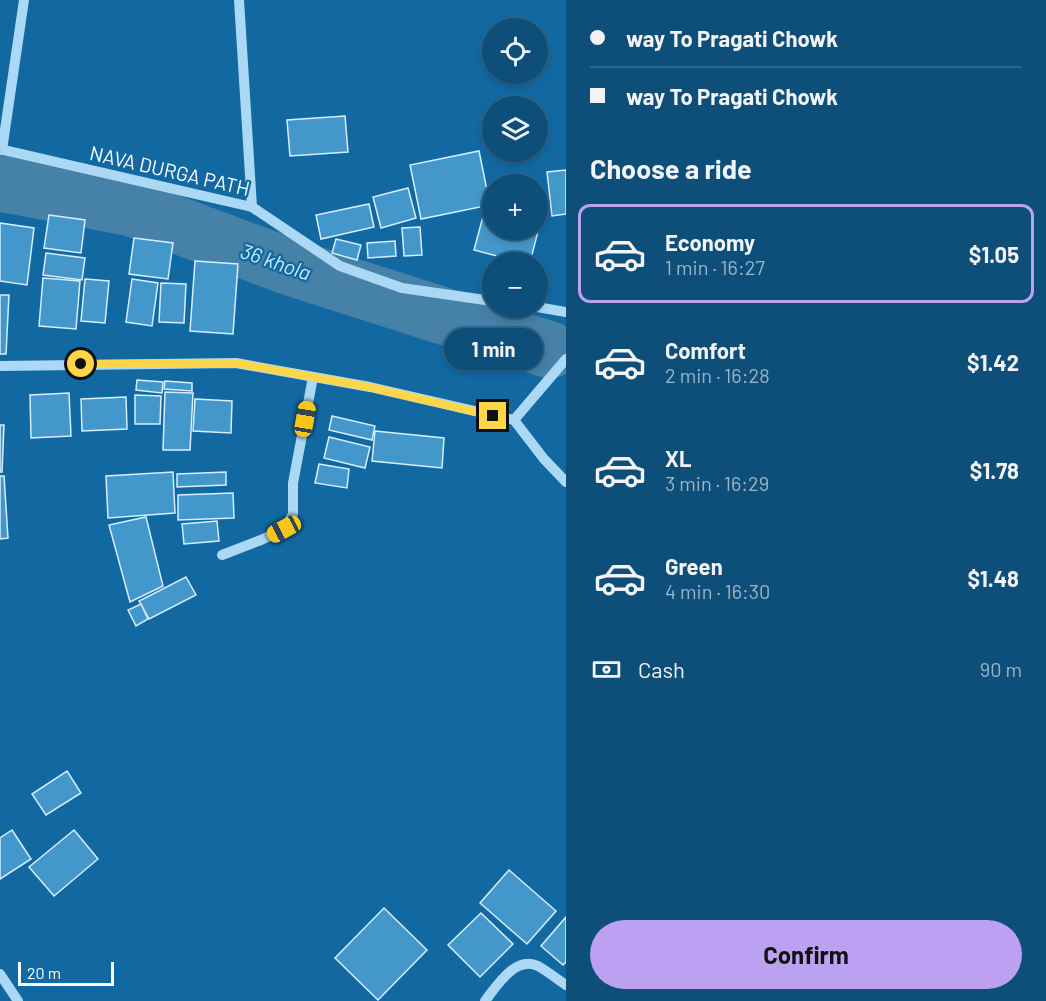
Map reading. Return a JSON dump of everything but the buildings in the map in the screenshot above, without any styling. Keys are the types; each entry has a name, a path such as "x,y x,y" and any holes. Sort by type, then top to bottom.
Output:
{"street":[{"path":"1,149 24,0"},
{"path":"239,0 252,207"},
{"name":"NAVA DURGA PATH","path":"1,149 252,207 340,266 402,288 482,300"},
{"path":"548,309 566,312"},
{"path":"513,420 566,359"},
{"path":"0,366 236,363 369,387 513,420 566,482"},
{"path":"222,555 284,529 293,514 293,483 313,377"},
{"path":"485,1001 508,972 526,964 535,964 566,985"},
{"path":"0,974 18,1001"}],"waterway":[{"name":"36 khola","path":"0,183 132,208 287,266 550,350"}],"route":[{"path":"81,364 236,363 369,387 493,416"}]}
